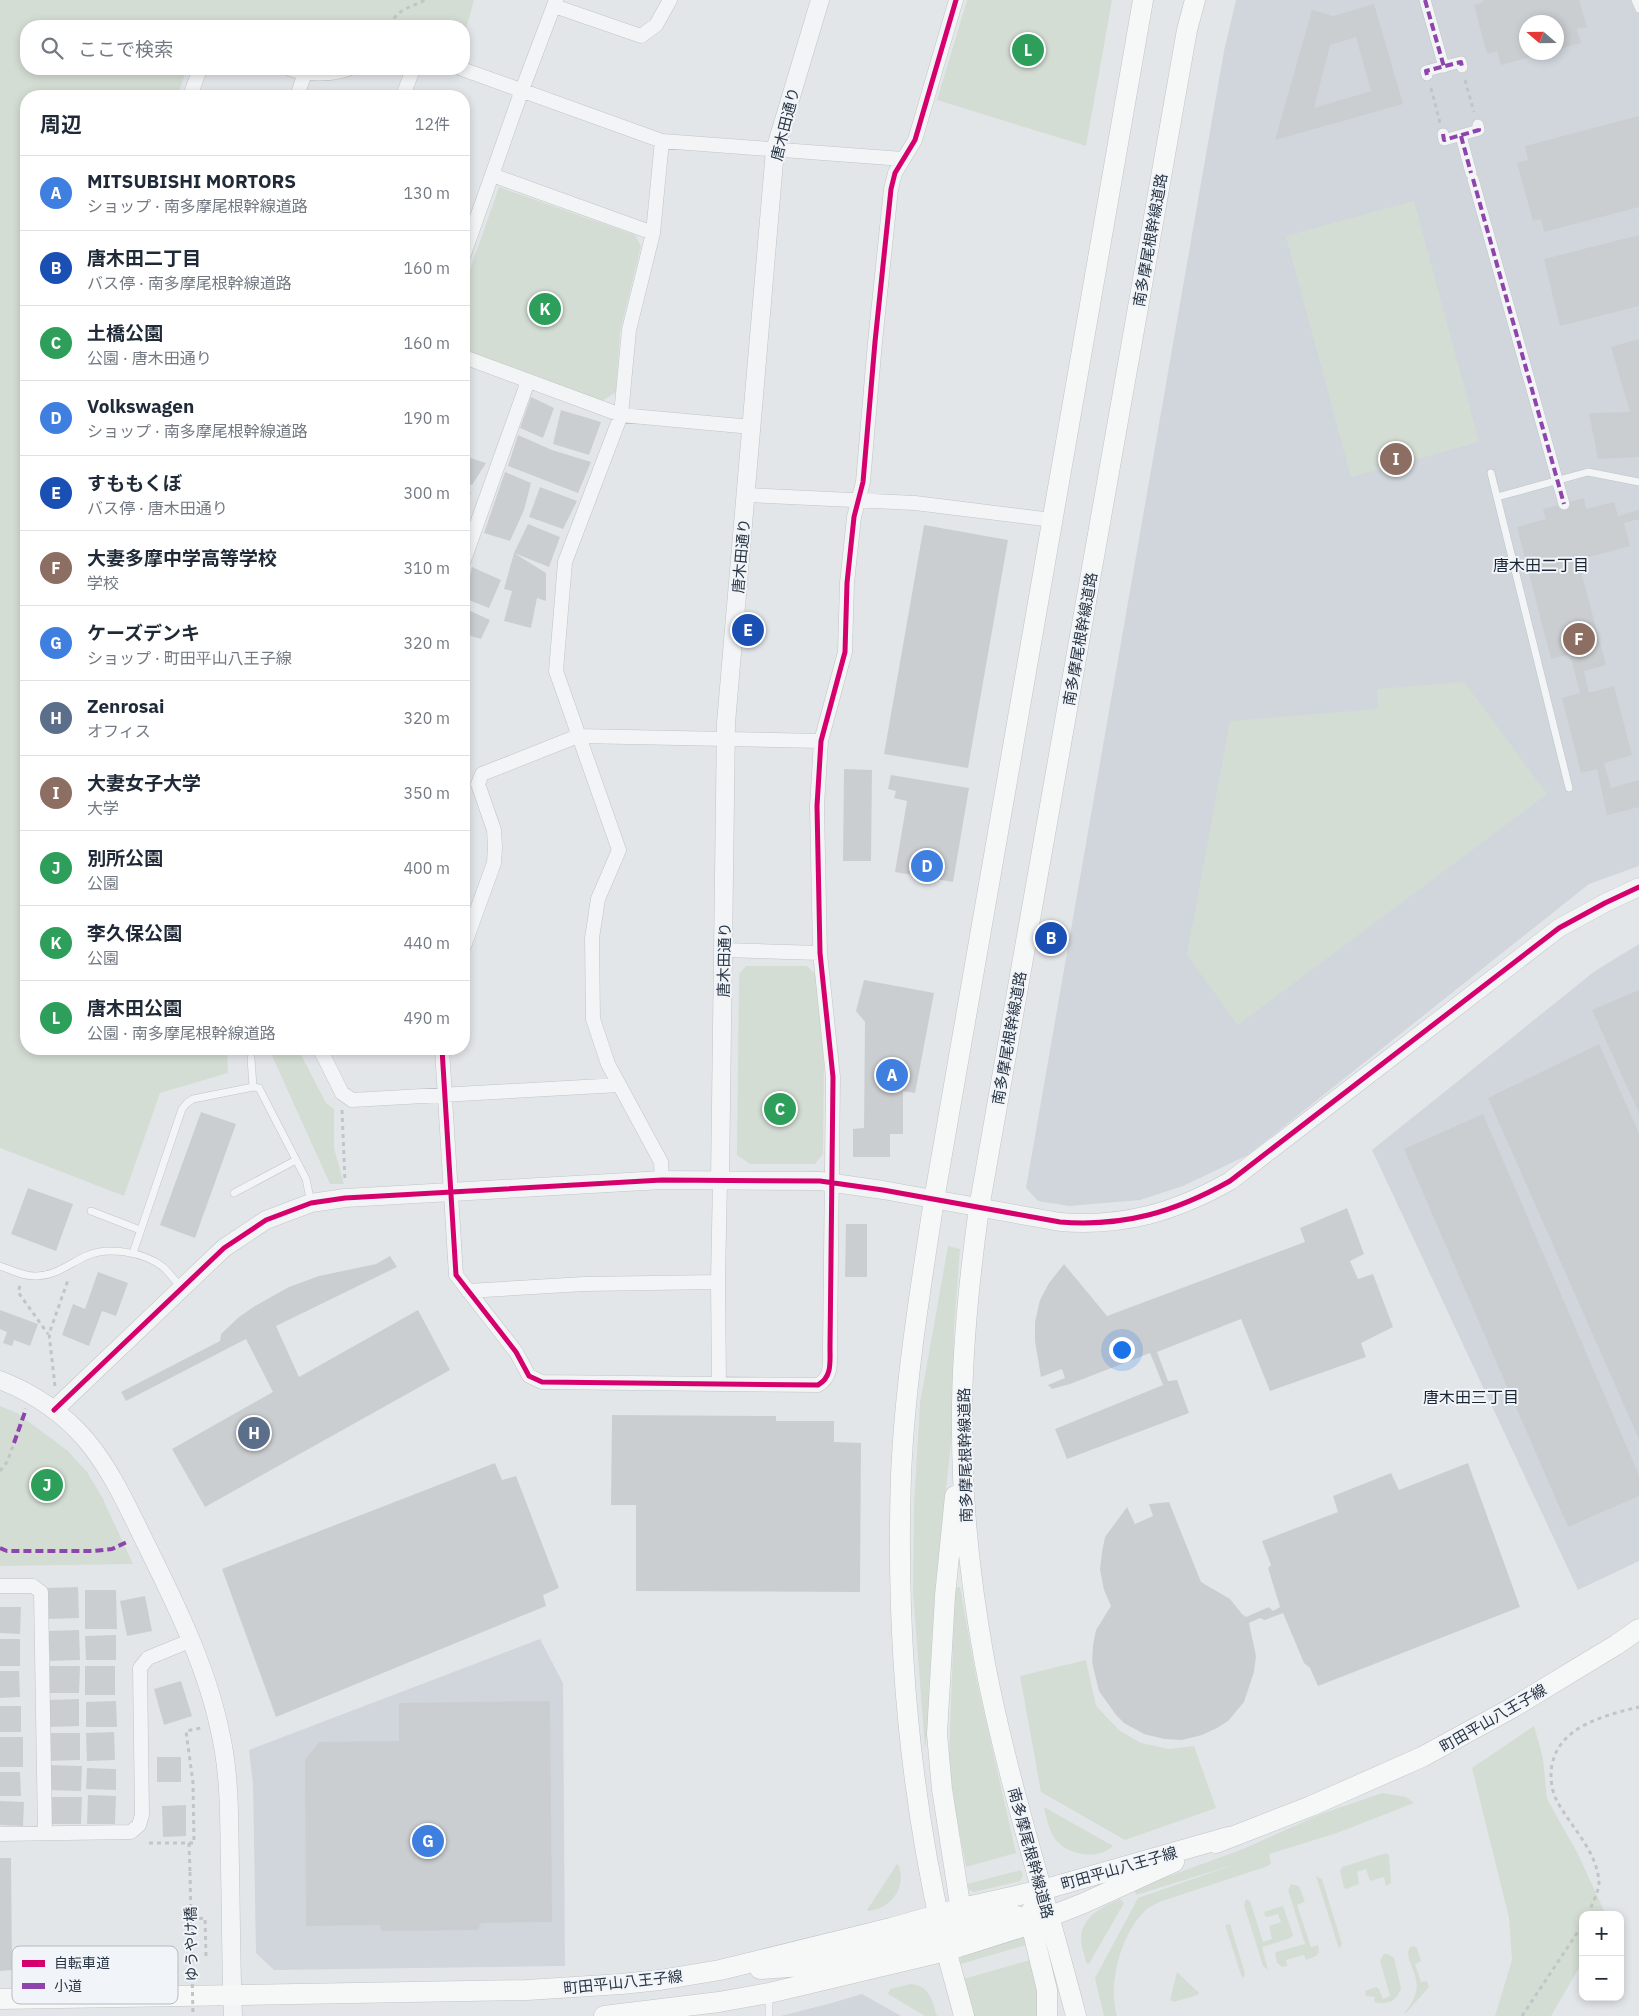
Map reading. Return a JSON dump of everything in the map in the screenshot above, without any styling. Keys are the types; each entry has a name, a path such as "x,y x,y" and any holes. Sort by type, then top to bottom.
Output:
{"main road":[{"path":"964,2016 942,1932 912,1761 905,1686 901,1607 901,1475 907,1396 915,1320 934,1200 1143,0"},
{"path":"1139,22 1147,0"},
{"name":"南多摩尾根幹線道路","path":"1076,2016 1038,1907 981,1641 970,1567 962,1429 968,1304 979,1208 1180,69 1195,0"},
{"path":"942,1932 954,1942 962,1917 942,1789 937,1734 946,1596 962,1429"},
{"name":"町田平山八王子線","path":"178,1996 578,1988 720,1970 740,1971 802,1966 942,1932 1038,1907 1311,1806 1435,1751 1520,1704 1639,1629"},
{"path":"1038,1907 1047,1990 1047,2016"},
{"name":"町田平山八王子線","path":"604,2016 719,2006 770,1993 942,1932 962,1917 1038,1907"}],"street":[{"path":"470,237 555,3 641,36 656,25 670,0"},
{"name":"唐木田通り","path":"720,1180 726,740 775,150 820,0"},
{"path":"443,1055 456,1275 516,1352 529,1376 537,1381 818,1385 826,1378 830,1372 833,1077 820,953 817,806 821,741 845,652 847,583 854,517 863,482 891,189 894,173 915,140 956,0"},
{"path":"1425,0 1444,66"},
{"path":"1427,75 1426,71 1461,62 1462,67"},
{"path":"470,72 662,141 902,159"},
{"path":"192,90 198,75"},
{"path":"299,90 304,75"},
{"path":"405,90 411,75"},
{"path":"1443,134 1444,140 1461,136 1479,130 1478,125"},
{"path":"1461,136 1564,504"},
{"path":"662,141 653,233 629,330 621,415 565,562 556,671 619,850 598,899 592,938 592,1019 608,1064 661,1162 662,1180"},
{"path":"492,175 653,233"},
{"path":"470,359 621,415 752,427"},
{"path":"470,543 528,380"},
{"path":"746,495 914,503 1052,520"},
{"path":"470,929 494,863 494,830 478,784 482,774 578,736 821,741"},
{"path":"54,1410 224,1248 255,1225 276,1215 311,1203 345,1198 662,1180 720,1180 831,1182 1060,1222 1082,1224 1140,1218 1169,1210 1200,1198 1230,1181 1559,928 1639,887"},
{"path":"724,950 820,953"},
{"path":"323,1055 342,1093 348,1098 357,1100 619,1085"},
{"path":"719,1384 720,1180"},
{"path":"468,1291 584,1284 718,1282"},
{"path":"0,1380 35,1396 54,1410 86,1440 101,1460 118,1488 192,1640 212,1700 224,1752 229,1796 232,2016"},
{"path":"0,1586 34,1586 41,1592 45,1833"},
{"path":"0,1834 131,1832 140,1825 142,1815 140,1668 148,1658 192,1640"}],"lane":[{"path":"1635,0 1639,8"},
{"path":"1497,497 1588,472 1639,482"},
{"path":"1491,473 1569,788"},
{"path":"251,1058 252,1087"},
{"path":"133,1253 182,1109 193,1100 252,1087 259,1088 306,1179 311,1203"},
{"path":"234,1193 296,1160"},
{"path":"91,1211 140,1230"},
{"path":"0,1266 34,1276 61,1271 81,1258 96,1253 112,1251 133,1253 160,1265 181,1288"},
{"path":"770,1993 770,2016"}],"path":[{"path":"393,20 399,12 425,0"},
{"path":"1462,67 1478,125"},
{"path":"1427,75 1443,134"},
{"path":"345,1187 341,1112 348,1098"},
{"path":"55,1386 49,1334 68,1280 72,1276"},
{"path":"63,1281 68,1280"},
{"path":"26,1286 20,1284 18,1292 49,1334"},
{"path":"0,1471 7,1462 14,1443"},
{"path":"1589,1911 1599,1883 1591,1855 1556,1800 1551,1782 1551,1761 1562,1742 1579,1727 1603,1716 1639,1707"},
{"path":"149,1843 189,1843"},
{"path":"191,1918 205,1918 206,1956"},
{"path":"1522,2016 1579,1930"}],"shaded area":[{"path":"0,0 474,0 468,20 20,20 20,75 185,75 179,90 20,90 20,1055 227,1055 228,1073 160,1093 124,1196 0,1148"},
{"path":"967,0 1112,0 1086,146 937,100"},
{"path":"1236,0 1639,0 1639,866 1589,884 1248,1155 1183,1186 1140,1200 1069,1206 1038,1201 1026,1188 1224,51"},
{"path":"499,187 635,235 641,246 620,332 616,392 602,401 470,352 470,270"},
{"path":"1414,201 1479,442 1351,477 1286,236"},
{"path":"1464,682 1547,794 1238,1025 1187,955 1230,721 1378,709 1377,689"},
{"path":"1639,944 1639,1561 1578,1590 1372,1150 1595,971"},
{"path":"746,966 807,966 816,975 824,1063 823,1154 815,1164 750,1164 737,1155 739,974"},
{"path":"272,1055 301,1055 326,1103 334,1109 334,1148 344,1184 330,1184"},
{"path":"948,1246 960,1249 954,1329 953,1424 936,1582 929,1689 929,1723 925,1748 913,1592 914,1504 920,1403"},
{"path":"0,1406 17,1413 68,1451 87,1472 102,1497 133,1564 0,1566"},
{"path":"960,1587 976,1677 1016,1853 966,1867 954,1804 949,1760 955,1588"},
{"path":"540,1639 563,1683 565,1966 274,1970 256,1953 253,1784 249,1750"},
{"path":"1086,1660 1096,1706 1120,1731 1141,1743 1169,1749 1194,1746 1216,1808 1125,1840 1041,1792 1020,1676"},
{"path":"1534,1726 1543,1758 1547,1799 1578,1854 1604,1911 1579,1911 1579,1968 1551,2016 1495,2016 1512,1960 1509,1918 1472,1768"},
{"path":"1382,1793 1406,1797 1414,1803 1337,1833 1269,1854 1271,1863 1268,1866 1159,1902 1146,1910 1128,1935 1118,1962 1114,1990 1117,2016 1104,2016 1095,1978 1138,1898 1233,1865 1136,1895 1134,1889 1243,1849 1321,1814"},
{"path":"1044,1807 1113,1846 1098,1854 1089,1855 1080,1854 1063,1847 1052,1834"},
{"path":"1386,1853 1389,1855 1391,1883 1386,1886 1384,1877 1370,1881 1366,1869 1357,1872 1359,1884 1347,1889 1344,1888 1340,1871 1342,1867"},
{"path":"897,1864 901,1874 899,1889 895,1896 884,1906 867,1910"},
{"path":"1021,1870 1023,1876 1020,1881 974,1892 969,1890 967,1884"},
{"path":"1316,1876 1322,1879 1342,1944 1339,1949"},
{"path":"1291,1884 1299,1886 1305,1902 1297,1905 1311,1947 1318,1945 1319,1952 1316,1956 1306,1960 1304,1955 1286,1960 1287,1966 1282,1967 1277,1963 1276,1952 1305,1944 1288,1890"},
{"path":"1120,1899 1124,1903 1089,1964 1086,1963 1081,1939 1085,1925 1100,1909"},
{"path":"1246,1899 1250,1901 1263,1942 1272,1939 1269,1926 1281,1922 1278,1914 1268,1917 1265,1916 1264,1912 1283,1906 1293,1935 1291,1938 1262,1947 1268,1970 1263,1966 1244,1905"},
{"path":"1230,1924 1245,1974 1243,1978 1225,1925"},
{"path":"1024,1937 1026,1945 961,1964 962,1953"},
{"path":"1414,1946 1417,1948 1421,1961 1415,1964 1421,1982 1427,1981 1429,1987 1404,2013 1416,1991 1416,1982 1408,1953 1410,1947"},
{"path":"1384,1954 1394,1958 1401,1988 1394,1999 1387,2003 1379,2003 1374,2002 1375,1997 1366,1996 1365,1991 1376,1987 1379,1989 1383,1999 1390,1996 1380,1961"},
{"path":"1030,1960 1037,1992 1037,2016 973,2016 963,1979"},
{"path":"1177,1972 1199,1993 1197,1995 1174,2002 1170,2000"},
{"path":"911,1984 917,1985 926,1991 932,1999 937,2016 925,2016 888,1994 890,1989"},
{"path":"862,1994 901,2016 781,2016 828,2004"}],"building":[{"path":"1483,0 1579,0 1587,27 1577,29 1581,43 1564,48 1564,15 1519,15 1519,60 1501,65 1497,51 1487,54 1474,5 1484,2"},
{"path":"1374,4 1403,104 1275,140 1312,10 1333,16","holes":["1356,37 1371,91 1314,108 1330,45"]},
{"path":"1639,116 1639,207 1544,232 1541,219 1533,221 1517,163 1528,160 1525,146"},
{"path":"1639,235 1639,306 1560,326 1544,259"},
{"path":"1639,339 1639,457 1598,459 1589,413 1630,412 1611,347"},
{"path":"531,397 554,408 543,438 520,428"},
{"path":"561,410 601,422 589,455 553,444"},
{"path":"518,435 552,450 591,462 578,493 508,466"},
{"path":"470,458 486,463 472,485 470,484"},
{"path":"505,472 531,483 524,510 510,541 484,533"},
{"path":"540,487 577,501 563,529 529,517"},
{"path":"1584,498 1586,509 1614,502 1618,516 1639,510 1639,519 1624,523 1630,546 1578,560 1606,665 1584,671 1589,693 1614,686 1632,755 1604,763 1611,788 1639,780 1639,807 1607,815 1597,769 1581,773 1562,698 1580,693 1570,654 1551,659 1517,527 1546,519 1543,509"},
{"path":"528,524 560,537 549,567 514,553"},
{"path":"924,525 1008,540 968,768 884,754"},
{"path":"514,553 546,573 546,601 537,598 531,628 504,621 512,591 504,589"},
{"path":"472,567 501,580 489,608 470,600 470,575"},
{"path":"470,611 490,620 481,639 470,636"},
{"path":"844,769 872,770 871,861 843,861"},
{"path":"891,775 969,788 953,882 895,872 907,801 894,798 896,791 888,789"},
{"path":"864,980 934,993 915,1093 903,1091 903,1134 890,1134 890,1157 853,1157 853,1129 864,1128 865,1022 856,1011"},
{"path":"1639,990 1639,1113 1592,1010"},
{"path":"1599,1044 1639,1133 1639,1439 1488,1098"},
{"path":"201,1112 236,1124 195,1238 160,1225"},
{"path":"1483,1114 1639,1475 1639,1496 1568,1527 1404,1149"},
{"path":"28,1188 73,1204 56,1251 11,1234"},
{"path":"1347,1208 1364,1254 1350,1261 1358,1279 1373,1274 1393,1327 1361,1343 1366,1357 1270,1391 1241,1319 1157,1352 1168,1381 1177,1380 1189,1413 1067,1459 1055,1429 1163,1385 1150,1353 1070,1384 1052,1389 1048,1385 1065,1378 1062,1369 1041,1377 1035,1341 1035,1322 1040,1300 1049,1283 1064,1264 1107,1316 1305,1242 1300,1228"},
{"path":"846,1224 867,1224 867,1277 845,1277"},
{"path":"390,1256 397,1267 276,1326 299,1377 418,1310 450,1370 205,1507 172,1449 273,1392 246,1339 126,1401 121,1392 220,1341 221,1334 239,1317 289,1287 319,1276 376,1264"},
{"path":"98,1272 128,1283 116,1316 102,1311 89,1346 62,1335 73,1304 85,1309"},
{"path":"0,1310 38,1324 30,1346 14,1340 12,1346 3,1343 7,1332 0,1329"},
{"path":"612,1415 776,1416 776,1421 834,1421 834,1442 861,1443 860,1592 636,1591 636,1505 611,1505"},
{"path":"495,1463 502,1480 516,1476 559,1588 543,1595 546,1606 276,1717 222,1569"},
{"path":"1468,1463 1520,1607 1318,1686 1310,1668 1304,1663 1283,1613 1265,1620 1260,1618 1249,1623 1256,1656 1254,1672 1244,1702 1228,1721 1217,1728 1202,1735 1182,1740 1164,1739 1144,1734 1124,1723 1099,1691 1092,1662 1093,1645 1096,1630 1111,1606 1104,1590 1100,1570 1102,1552 1105,1537 1127,1507 1135,1524 1153,1516 1149,1504 1169,1502 1201,1582 1230,1599 1246,1617 1269,1607 1273,1611 1280,1607 1268,1568 1271,1565 1262,1541 1338,1512 1333,1496 1391,1473 1399,1490"},
{"path":"78,1587 79,1618 48,1619 47,1588"},
{"path":"85,1590 116,1590 117,1629 85,1629"},
{"path":"145,1596 152,1631 127,1636 120,1601"},
{"path":"0,1607 21,1607 20,1634 0,1633"},
{"path":"79,1630 80,1660 50,1661 48,1631"},
{"path":"116,1635 116,1660 86,1660 85,1636"},
{"path":"0,1639 20,1639 20,1666 0,1666"},
{"path":"49,1666 80,1666 79,1693 49,1693"},
{"path":"85,1666 115,1666 115,1695 85,1695"},
{"path":"0,1671 19,1671 20,1697 0,1698"},
{"path":"181,1681 192,1716 164,1725 154,1689"},
{"path":"79,1699 79,1726 47,1727 47,1700"},
{"path":"116,1701 117,1727 86,1727 86,1702"},
{"path":"550,1701 552,1922 481,1923 478,1930 381,1931 380,1925 306,1926 305,1760 319,1742 399,1741 399,1703"},
{"path":"0,1706 21,1706 21,1732 0,1732"},
{"path":"114,1732 115,1760 87,1761 86,1733"},
{"path":"46,1733 80,1733 80,1760 46,1761"},
{"path":"0,1737 23,1737 23,1767 0,1767"},
{"path":"157,1757 181,1757 181,1782 157,1782"},
{"path":"47,1765 82,1766 81,1791 46,1790"},
{"path":"87,1768 116,1769 116,1790 86,1789"},
{"path":"0,1772 20,1772 21,1796 0,1796"},
{"path":"88,1795 116,1796 115,1824 87,1824"},
{"path":"46,1797 82,1797 81,1824 46,1824"},
{"path":"0,1801 24,1802 23,1826 0,1825"},
{"path":"186,1805 186,1836 163,1837 162,1806"},
{"path":"0,1858 11,1858 12,1970 0,1971"}],"marked path":[{"path":"1425,0 1444,67"},
{"path":"1427,75 1426,71 1461,62 1462,67"},
{"path":"1443,134 1444,140 1479,130 1478,125"},
{"path":"1461,136 1471,173"},
{"path":"1473,179 1564,504"},
{"path":"14,1443 26,1409"},
{"path":"0,1548 7,1551 93,1551 112,1549 127,1542"}],"cycle path":[{"path":"442,1055 456,1275 516,1352 529,1376 542,1382 818,1385 823,1382 828,1374 830,1359 833,1077 820,953 817,806 821,741 845,652 847,583 854,517 863,482 891,189 895,173 915,140 956,0"},
{"path":"54,1410 224,1248 266,1220 311,1203 345,1198 662,1180 820,1181 883,1190 1060,1222 1106,1222 1148,1215 1169,1209 1210,1192 1230,1181 1559,928 1639,887"}],"place":[{"name":"唐木田公園","path":"1028,50"},
{"name":"李久保公園","path":"545,309"},
{"name":"大妻女子大学","path":"1396,459"},
{"name":"すももくぼ","path":"748,630"},
{"name":"大妻多摩中学高等学校","path":"1579,639"},
{"name":"Volkswagen","path":"927,866"},
{"name":"唐木田二丁目","path":"1051,938"},
{"name":"MITSUBISHI MORTORS","path":"892,1075"},
{"name":"土橋公園","path":"780,1109"},
{"name":"Zenrosai","path":"254,1433"},
{"name":"別所公園","path":"47,1485"},
{"name":"ケーズデンキ","path":"428,1841"}],"district":[{"name":"唐木田二丁目","path":"1541,565"},
{"name":"唐木田三丁目","path":"1471,1397"}]}
